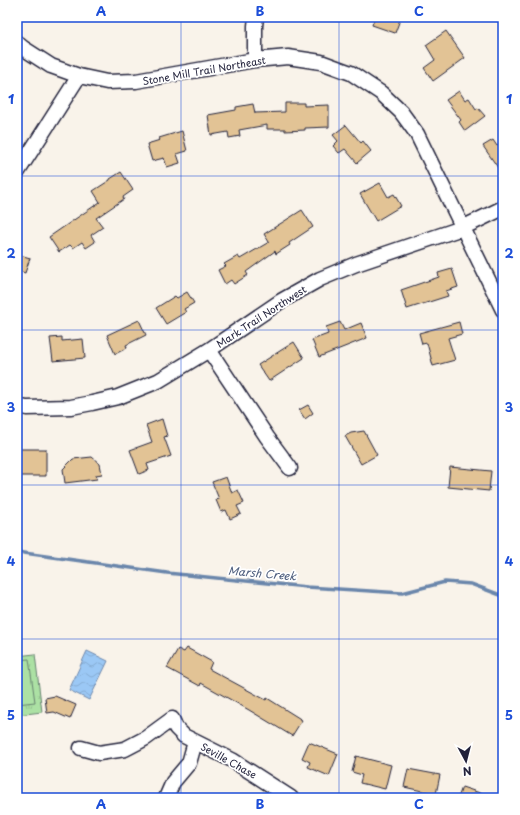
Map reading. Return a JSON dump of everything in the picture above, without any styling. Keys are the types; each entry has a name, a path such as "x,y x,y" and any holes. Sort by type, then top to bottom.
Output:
{"street":[{"path":"255,60 256,17"},
{"name":"Stone Mill Trail Northeast","path":"17,43 22,48 51,66 79,76 107,82 136,82 255,60 288,57 321,62 351,74 381,93 400,112 416,134 503,310"},
{"path":"17,174 79,76"},
{"name":"Mark Trail Northwest","path":"17,406 27,408 71,407 92,404 118,397 158,380 209,350 281,301 320,279 356,264 462,228 503,208"},
{"path":"209,350 290,468"},
{"name":"Seville Chase","path":"81,748 99,753 125,748 146,738 172,719 176,728 184,736 232,760 291,798"},
{"path":"166,798 173,782 189,763 195,742"}],"green space":[{"path":"35,654 42,712 17,715 17,656"},
{"path":"29,659 35,702 17,704 17,660"}],"water":[{"path":"87,651 108,661 89,700 69,690"}],"building":[{"path":"375,17 401,17 395,33 372,25"},
{"path":"446,31 465,58 433,81 424,68 435,60 426,45"},
{"path":"459,91 465,100 469,98 476,109 478,108 485,116 465,131 459,122 461,120 446,100"},
{"path":"285,103 304,103 304,106 329,105 329,127 285,131 285,129 267,129 267,125 239,130 240,136 229,138 228,132 211,135 208,115 236,110 236,107 253,104 255,113 285,112"},
{"path":"346,125 361,143 363,141 371,151 357,163 345,149 339,153 333,146 338,141 333,135"},
{"path":"182,131 187,151 177,154 180,163 167,167 164,158 152,161 147,144 160,140 159,138"},
{"path":"493,140 497,146 503,142 503,175 483,146"},
{"path":"121,172 133,190 123,197 124,199 96,218 103,227 91,235 95,242 86,248 82,242 73,248 70,245 59,252 49,237 100,202 93,191"},
{"path":"380,183 388,197 394,194 401,206 376,221 360,194"},
{"path":"302,210 313,227 289,243 290,245 276,254 275,251 246,272 248,275 234,284 231,280 225,284 218,270 226,266 224,264 238,256 240,259 269,242 264,234"},
{"path":"17,254 30,258 25,273 17,270"},
{"path":"452,269 458,287 446,291 448,296 407,309 401,290 439,277 438,273"},
{"path":"187,292 194,303 184,309 186,312 166,324 156,308 175,296 177,298"},
{"path":"139,320 146,335 126,345 127,348 115,354 107,335"},
{"path":"340,322 344,330 361,323 367,338 319,357 312,340 328,334 326,327"},
{"path":"459,322 462,334 448,338 455,360 433,366 427,343 422,344 419,333"},
{"path":"62,337 62,341 83,339 85,358 53,361 50,338"},
{"path":"294,342 304,358 269,381 258,365"},
{"path":"308,405 313,413 305,419 299,410"},
{"path":"162,419 167,436 164,437 171,456 147,464 149,470 139,474 130,450 152,442 146,425"},
{"path":"364,431 377,455 361,464 345,436 351,433"},
{"path":"17,449 46,449 46,476 17,476"},
{"path":"92,457 100,464 102,474 96,475 97,479 65,483 63,469 73,459"},
{"path":"450,467 491,471 489,491 448,487"},
{"path":"226,477 232,493 238,490 244,503 237,506 241,514 230,519 226,510 221,512 216,500 219,499 212,482"},
{"path":"187,648 212,662 209,669 266,700 267,698 302,720 292,736 201,683 200,686 167,668 178,649 184,652"},
{"path":"55,696 76,705 70,719 54,712 47,713 45,698"},
{"path":"309,742 338,754 329,776 308,767 310,762 302,758"},
{"path":"356,756 391,765 385,789 360,783 362,775 352,772"},
{"path":"408,769 440,775 436,794 404,787"},
{"path":"462,787 489,796 489,798 458,798"}],"waterway":[{"name":"Marsh Creek","path":"17,552 167,573 307,587 402,593 445,582 471,584 503,596"}]}
